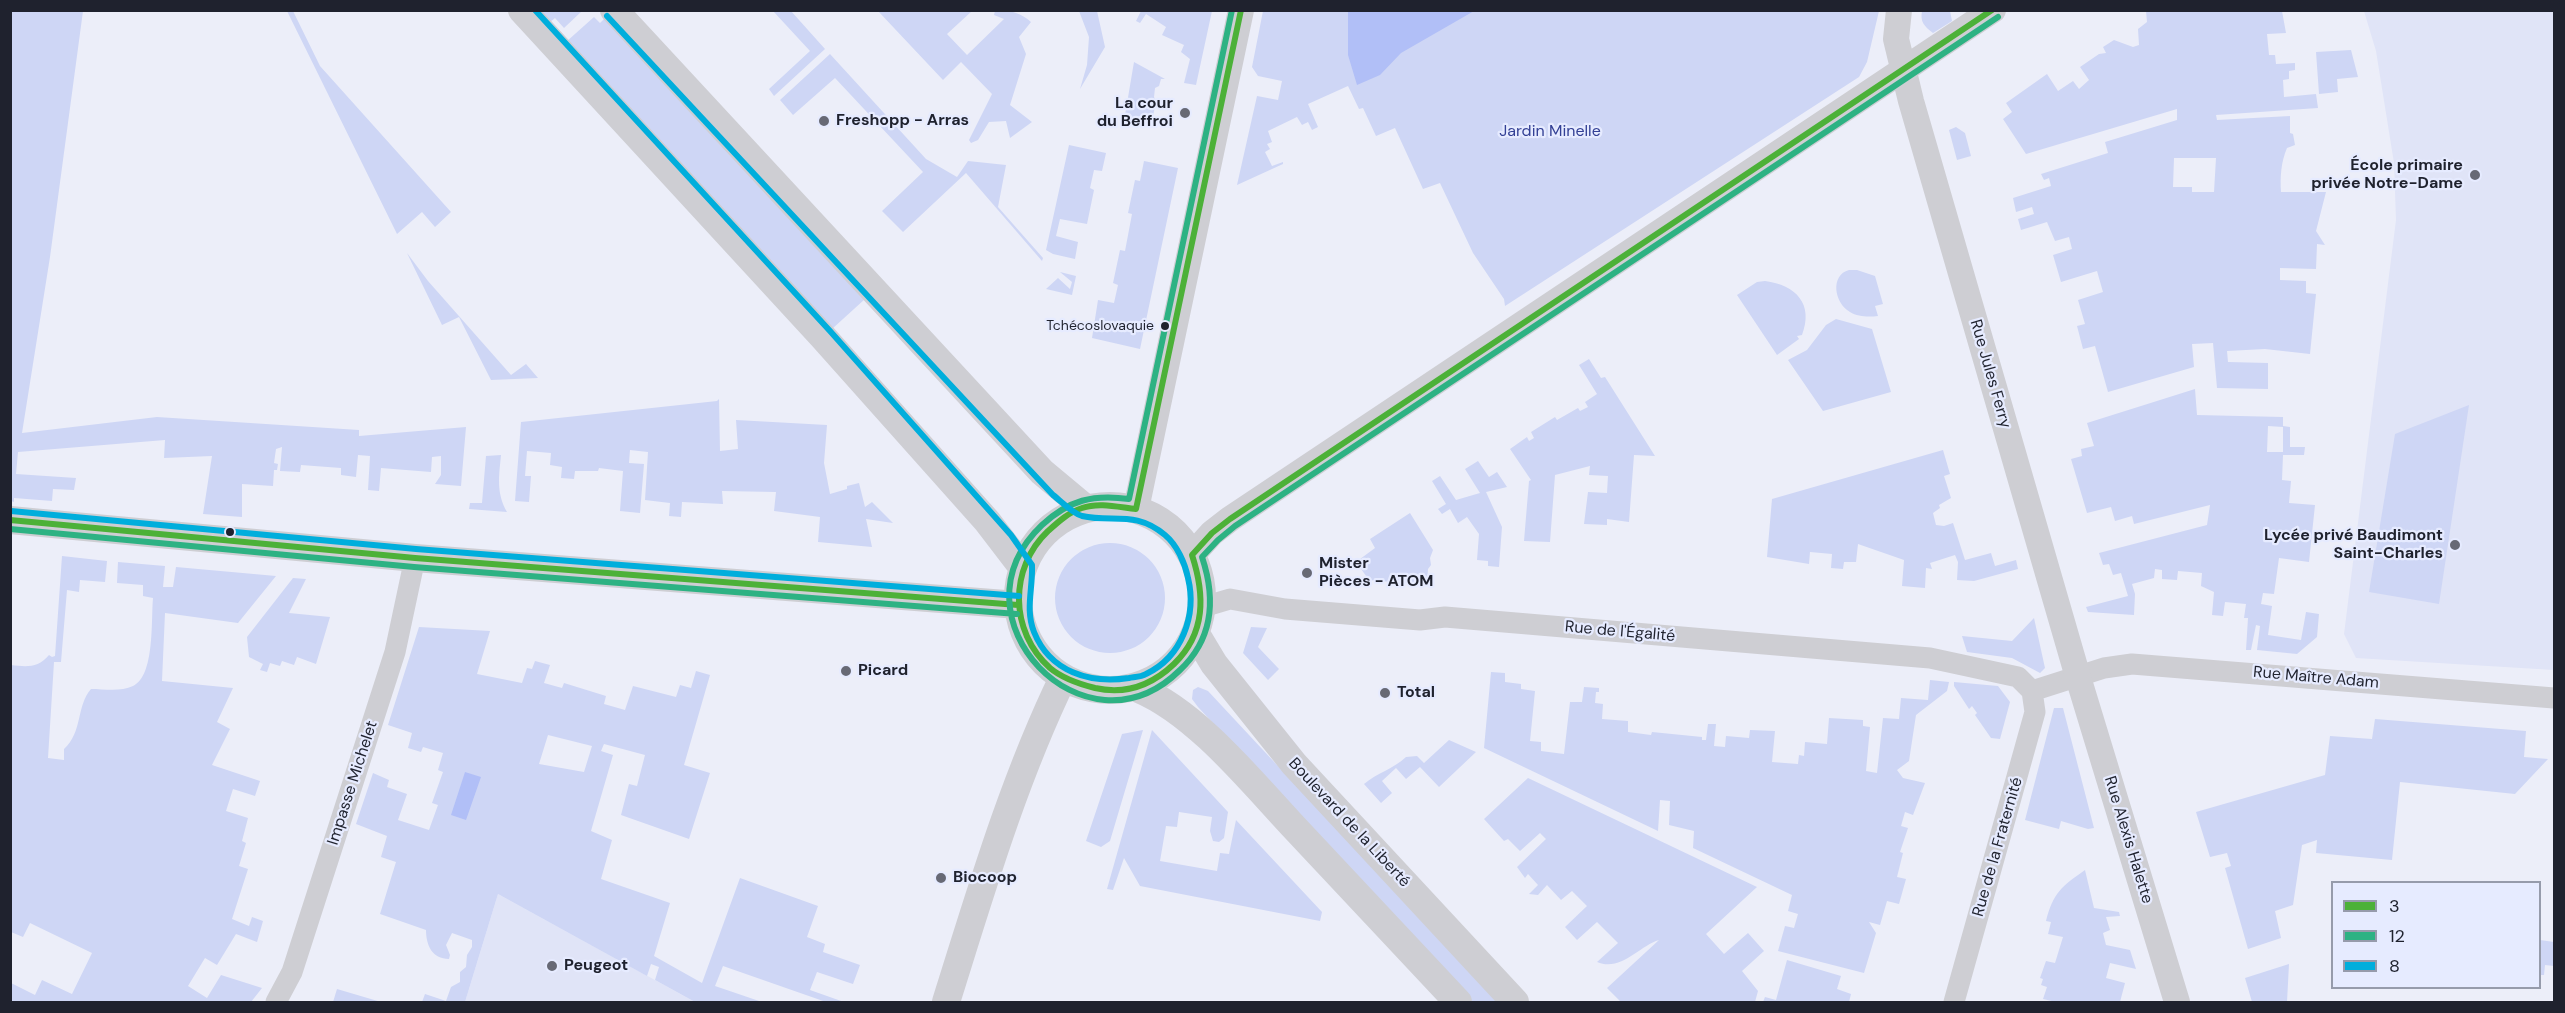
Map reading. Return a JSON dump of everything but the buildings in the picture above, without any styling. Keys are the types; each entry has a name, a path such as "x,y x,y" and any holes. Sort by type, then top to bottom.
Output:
{"main road":[{"path":"522,10 823,337 987,521 1023,568"},
{"path":"614,10 1042,472 1084,507"},
{"path":"1139,689 1166,672 1184,655 1199,620 1201,580 1192,555 1172,530 1159,519 1136,509 1111,506 1084,507 1048,529 1029,552 1023,568 1018,605 1023,628 1033,650 1047,666 1064,678 1090,689 1139,689 1158,697 1191,722 1244,773 1458,1002"},
{"path":"10,520 415,558 1018,605"},
{"name":"Boulevard de la Liberté","path":"1199,620 1214,664 1294,764 1515,1002"},
{"path":"946,1002 1013,801 1041,725 1064,678"}],"street":[{"path":"1136,509 1241,10"},
{"name":"Rue Jules Ferry","path":"1899,10 1896,39 1903,72 2078,677"},
{"path":"1192,555 1212,533 1230,519 1994,10"},
{"name":"Impasse Michelet","path":"276,1002 292,972 395,652 415,558"},
{"name":"Rue de l'Égalité","path":"1199,620 1230,599 1285,609 1420,620 1445,617 1930,658 2018,676 2032,691"},
{"name":"Rue Maître Adam","path":"2032,691 2118,664 2132,664 2554,698"},
{"name":"Rue Alexis Halette","path":"2078,677 2177,1002"},
{"name":"Rue de la Fraternité","path":"1954,1002 2033,722 2035,702 2032,691"}],"shaded area":[{"path":"2364,11 2554,11 2554,670 2356,658 2344,634 2396,220 2394,163 2376,51"},
{"name":"Peugeot","path":"498,894 695,1002 465,1002"}],"green space":[{"path":"10,11 83,11 50,257 22,433 157,417 359,430 359,436 466,427 461,486 435,484 441,475 441,456 432,457 431,472 381,468 379,491 368,490 370,456 358,455 356,477 341,475 341,468 301,465 300,472 280,471 282,447 276,449 274,463 278,464 277,470 274,470 273,486 242,484 242,517 203,514 212,456 164,458 165,440 18,452 16,474 76,478 74,490 53,489 52,501 14,498 14,502 11,501"},
{"path":"287,11 293,11 320,66 451,212 435,227 422,212 397,234"},
{"path":"538,11 582,11 564,28 555,18 549,23"},
{"path":"773,11 791,11 825,49 774,96 769,89 810,51"},
{"path":"878,11 972,11 947,34 967,55 1004,19 994,15 995,11 1014,12 1023,16 1031,22 1019,37 1026,54 1010,105 1032,122 1010,138 1006,121 989,122 978,140 971,143 969,140 992,94 961,62 943,80"},
{"path":"1079,11 1097,11 1105,47 1080,89 1087,65 1089,37"},
{"path":"1141,11 1212,11 1196,85 1184,83 1190,59 1181,52 1184,45 1162,35 1166,27 1146,14 1140,23 1136,21"},
{"name":"Jardin Minelle","path":"1263,11 1879,11 1867,62 1859,77 1505,306 1504,299 1473,253 1440,183 1423,189 1395,128 1376,136 1363,108 1359,109 1348,86 1308,104 1318,127 1312,130 1308,122 1302,125 1297,117 1268,131 1272,142 1267,144 1270,149 1265,152 1272,166 1283,162 1283,164 1237,185 1257,96 1278,100 1282,81 1258,76 1252,67"},
{"path":"1922,11 1950,11 1952,21 1933,33 1923,24"},
{"path":"2146,11 2282,11 2286,33 2267,34 2269,55 2275,55 2276,64 2295,63 2295,70 2289,71 2289,79 2283,80 2284,97 2316,94 2318,108 2216,115 2217,120 2290,116 2290,133 2293,134 2295,145 2287,148 2285,153 2281,170 2281,192 2326,192 2316,231 2325,245 2317,244 2316,269 2280,268 2280,280 2306,281 2306,293 2316,294 2310,354 2265,349 2227,351 2228,362 2268,363 2268,389 2217,388 2213,343 2192,344 2194,367 2108,392 2095,346 2083,349 2077,326 2085,324 2078,300 2103,292 2097,271 2061,282 2053,255 2072,249 2069,237 2055,241 2047,222 2021,230 2018,219 2034,214 2032,207 2016,212 2013,198 2051,186 2049,178 2044,180 2041,174 2108,153 2105,142 2177,120 2177,109 2026,154 2003,119 2012,112 2006,103 2047,74 2058,91 2073,81 2079,89 2089,80 2080,67 2099,54 2106,53 2103,47 2114,40 2133,47 2139,45 2138,29 2147,22","holes":["2174,158 2216,158 2214,192 2192,192 2192,187 2173,187"]},
{"path":"594,17 600,23 605,18 865,299 832,329 566,42"},
{"path":"2351,50 2358,77 2337,79 2338,92 2319,94 2316,52"},
{"path":"830,54 926,159 957,177 968,161 1006,165 998,207 1043,258 1042,261 966,173 903,232 882,211 923,172 835,78 793,115 780,100"},
{"path":"1134,62 1165,79 1161,79 1159,86 1155,88 1156,101 1152,121 1129,117 1127,121 1124,121"},
{"path":"1956,127 1965,133 1971,156 1957,160 1949,130"},
{"path":"1069,145 1106,153 1102,171 1094,170 1090,188 1094,190 1087,224 1060,219 1056,236 1078,242 1075,259 1046,250"},
{"path":"1144,161 1178,168 1140,349 1092,338 1098,300 1114,303 1118,285 1113,283 1120,250 1125,251 1132,214 1128,213 1135,180 1140,181"},
{"path":"407,253 428,281 511,375 526,364 538,378 491,380 459,317 442,325"},
{"path":"1849,270 1875,276 1883,304 1875,306 1878,316 1856,315 1840,302 1836,290 1837,283 1839,277"},
{"path":"1060,272 1076,276 1072,295 1046,289 1058,278 1070,289 1072,282"},
{"path":"1757,282 1776,283 1793,292 1800,298 1806,314 1802,335 1797,336 1799,339 1777,355 1737,295"},
{"path":"1836,319 1872,329 1891,392 1823,411 1788,360 1807,350 1826,325"},
{"path":"1589,359 1601,378 1605,377 1655,456 1634,455 1629,522 1607,519 1607,525 1584,524 1588,492 1607,493 1608,476 1589,475 1590,466 1555,475 1550,542 1524,541 1529,481 1531,480 1510,449 1527,437 1529,441 1534,438 1531,432 1555,417 1557,420 1578,408 1580,411 1588,407 1585,402 1597,394 1579,365"},
{"path":"2195,389 2197,415 2283,417 2283,426 2290,427 2290,447 2305,447 2304,455 2283,455 2282,480 2291,481 2289,503 2315,505 2309,562 2279,558 2274,594 2263,593 2261,604 2272,606 2268,635 2301,640 2306,612 2319,614 2317,637 2297,654 2257,650 2260,626 2256,625 2251,650 2246,650 2248,618 2244,618 2246,604 2225,602 2223,616 2212,615 2214,592 2201,586 2202,573 2178,571 2177,580 2162,579 2162,570 2155,569 2154,578 2132,584 2135,594 2134,615 2088,612 2086,607 2128,596 2121,573 2113,575 2109,564 2103,565 2099,553 2207,525 2210,505 2134,524 2132,516 2115,521 2111,507 2087,513 2071,459 2082,456 2081,449 2094,446 2087,423","holes":["2268,426 2283,427 2283,452 2267,452"]},
{"path":"719,399 720,451 738,449 736,420 827,425 824,463 830,494 859,483 865,507 872,502 893,523 866,519 872,547 818,542 820,517 774,511 776,492 722,491 723,504 682,502 681,517 669,516 670,503 645,500 648,452 630,450 629,463 644,464 640,513 620,511 623,471 599,468 598,471 575,471 574,479 561,478 562,467 550,465 551,453 527,451 525,476 531,476 529,502 515,501 521,422"},
{"path":"2469,405 2439,604 2369,592 2395,434"},
{"path":"1943,450 1950,474 1944,476 1951,498 1939,505 1940,508 1933,513 1936,525 1944,526 1953,523 1965,560 1991,553 1995,566 2016,560 2018,569 1974,581 1957,580 1958,562 1955,555 1930,563 1932,569 1926,568 1925,588 1902,586 1904,560 1858,544 1856,562 1844,562 1843,569 1831,568 1832,554 1810,552 1809,564 1767,557 1772,499"},
{"path":"501,455 500,491 507,512 469,509 470,503 482,503 486,456"},
{"path":"1478,461 1489,477 1497,472 1507,487 1486,492 1502,527 1499,567 1488,566 1488,561 1477,560 1479,534 1467,517 1458,523 1450,509 1442,514 1438,509 1446,504 1432,481 1440,476 1456,500 1480,493 1465,469"},
{"path":"1410,513 1433,550 1427,585 1369,580 1356,562 1375,548 1370,539"},
{"path":"1110,543 1131,547 1149,559 1161,577 1165,598 1161,619 1149,637 1131,649 1110,653 1089,649 1071,637 1059,619 1055,598 1059,577 1071,559 1089,547"},
{"path":"62,556 107,561 105,582 80,580 79,592 67,590 61,662 54,662 48,758 64,760 64,749 74,735 83,703 91,689 118,690 133,686 140,680 148,660 152,633 153,598 143,596 143,585 117,583 118,562 165,566 163,587 173,587 176,567 276,576 238,623 165,613 162,681 233,688 217,722 230,729 212,765 260,781 255,796 233,789 226,811 248,818 242,841 246,843 239,866 248,869 232,919 249,926 252,917 263,921 257,942 236,934 217,965 205,958 188,986 207,998 221,975 262,988 251,1002 11,1002 11,983 35,995 42,980 72,994 92,953 30,923 23,937 11,932 11,665 32,666 49,655 55,656"},
{"path":"293,578 306,579 289,613 330,617 316,664 297,657 294,665 282,661 280,666 270,663 267,672 260,670 263,664 249,657 247,637"},
{"path":"2034,618 2045,668 2040,673 2012,658 1967,652 1962,636 2012,641"},
{"path":"419,627 490,631 477,674 522,683 527,668 532,669 535,661 550,665 544,683 562,688 564,683 606,696 604,704 625,710 633,686 676,697 680,685 691,688 696,671 710,675 684,765 710,773 689,839 621,815 629,784 637,786 645,755 604,744 601,751 613,755 591,831 612,840 601,879 670,903 654,956 702,983 740,878 818,906 807,937 825,944 823,952 860,965 853,984 817,972 810,990 844,1002 826,1002 723,966 715,986 762,1002 695,1002 655,980 659,967 651,964 647,976 498,894 465,1002 422,1002 425,994 446,1001 451,987 460,982 460,972 466,967 472,940 452,933 446,945 450,955 449,959 438,957 431,950 427,941 426,930 380,914 396,862 381,857 387,836 356,824 373,773 389,780 387,787 407,794 398,820 429,830 438,805 432,803 443,772 438,770 443,753 423,747 421,752 408,748 412,733 388,725","holes":["548,735 592,746 584,772 539,764"]},
{"path":"1251,627 1267,628 1258,647 1279,669 1268,680 1243,653"},
{"path":"1491,672 1505,673 1505,682 1521,684 1521,689 1535,691 1530,741 1541,742 1541,751 1564,754 1570,702 1582,702 1584,687 1599,688 1599,692 1596,692 1595,703 1603,704 1602,719 1628,721 1628,732 1702,737 1702,740 1706,740 1708,724 1716,724 1714,746 1725,747 1726,736 1749,738 1750,730 1775,731 1772,762 1798,764 1799,755 1804,756 1805,742 1827,744 1829,718 1863,720 1863,726 1870,727 1866,771 1877,773 1883,718 1899,719 1901,698 1928,700 1930,680 1949,682 1947,691 1916,715 1909,761 1897,770 1903,778 1925,783 1913,815 1905,812 1901,826 1908,828 1900,852 1903,853 1897,877 1906,879 1899,904 1887,901 1880,925 1869,922 1876,933 1864,973 1778,951 1785,926 1794,928 1798,914 1788,911 1792,895 1693,848 1694,831 1669,825 1670,801 1660,800 1658,831 1484,748"},
{"path":"1954,682 1998,686 2010,702 2000,739 1991,738 1975,715 1977,713 1972,706 1969,709 1954,686"},
{"path":"1198,687 1208,691 1498,1002 1473,1002 1198,707 1192,699 1193,690"},
{"path":"2054,708 2063,708 2094,828 2088,829 2061,821 2059,829 2025,820"},
{"path":"2375,719 2526,731 2524,757 2548,759 2515,794 2400,782 2392,860 2316,853 2317,840 2302,845 2293,905 2275,911 2281,938 2248,949 2225,868 2231,866 2227,853 2210,857 2196,812 2325,775 2330,736 2372,739"},
{"path":"1143,730 1110,841 1101,847 1086,841 1122,734"},
{"path":"1152,730 1228,812 1224,838 1219,842 1213,841 1210,831 1212,817 1179,812 1177,827 1166,826 1160,861 1217,871 1220,853 1229,854 1236,820 1322,912 1320,921 1140,886 1124,858 1113,890 1107,889"},
{"path":"1449,740 1476,752 1439,787 1420,767 1406,779 1396,768 1382,781 1392,793 1381,803 1364,784 1406,757 1417,756 1424,763"},
{"path":"1528,778 1757,887 1706,934 1724,954 1748,933 1764,951 1742,971 1758,991 1755,1002 1621,1002 1607,988 1659,940 1614,964 1597,962 1618,943 1597,922 1577,940 1565,927 1587,906 1572,891 1561,900 1547,885 1538,895 1529,894 1538,885 1528,874 1525,878 1517,867 1546,839 1540,833 1520,851 1508,839 1504,841 1484,819"},
{"path":"2085,870 2094,908 2119,912 2120,916 2106,917 2110,930 2103,933 2106,945 2130,950 2136,969 2110,963 2106,978 2125,983 2120,1002 2056,1002 2043,999 2047,987 2041,985 2043,979 2040,978 2046,961 2055,963 2063,937 2048,934 2051,922 2046,921 2049,911 2060,891"},
{"path":"2541,940 2554,942 2554,966 2545,965 2544,975 2541,975"},
{"path":"1787,960 1841,976 1837,989 1851,994 1849,1002 1763,1002 1765,997 1776,1000"},
{"path":"2289,964 2287,1002 2252,1002 2245,978"},
{"path":"337,989 381,1002 333,1002"}],"water":[{"path":"1348,10 1474,11 1401,53 1380,75 1357,85 1348,55"},
{"path":"465,772 481,777 466,820 451,815"}],"transit line":[{"name":"8","path":"535,10 830,331 1011,535 1032,565 1031,624 1041,646 1050,657 1073,672 1100,679 1140,676 1159,667 1169,657 1184,634 1190,606 1185,566 1169,539 1144,522 1082,516 1053,495 607,16"},
{"name":"12","path":"1232,10 1129,499 1093,498 1072,504 1052,516 1042,525 1016,562 1009,600 1018,636 1039,667 1069,690 1105,700 1143,695 1180,670 1191,658 1205,632 1209,618 1209,588 1202,557 1235,526 1998,17"},
{"name":"3","path":"1241,10 1136,509 1095,505 1068,515 1048,531 1035,546 1026,563 1021,581 1019,600 1021,618 1027,636 1037,653 1050,668 1060,675 1095,688 1128,689 1148,683 1166,671 1184,652 1192,640 1200,613 1199,585 1192,555 1212,533 1230,519 1992,10"},
{"name":"8","path":"11,511 416,549 1019,596"},
{"name":"3","path":"10,520 415,558 1018,605"},
{"name":"12","path":"10,529 414,567 1017,614"}],"place":[{"name":"La cour du Beffroi","path":"1185,113"},
{"name":"Freshopp - Arras","path":"824,121"},
{"name":"École primaire privée Notre-Dame","path":"2475,175"},
{"name":"Tchécoslovaquie","path":"1165,326"},
{"name":"Lycée privé Baudimont Saint-Charles","path":"2455,545"},
{"name":"Mister Pièces - ATOM","path":"1307,573"},
{"name":"Picard","path":"846,671"},
{"name":"Total","path":"1385,693"},
{"name":"Biocoop","path":"941,878"},
{"name":"Peugeot","path":"552,966"}]}
